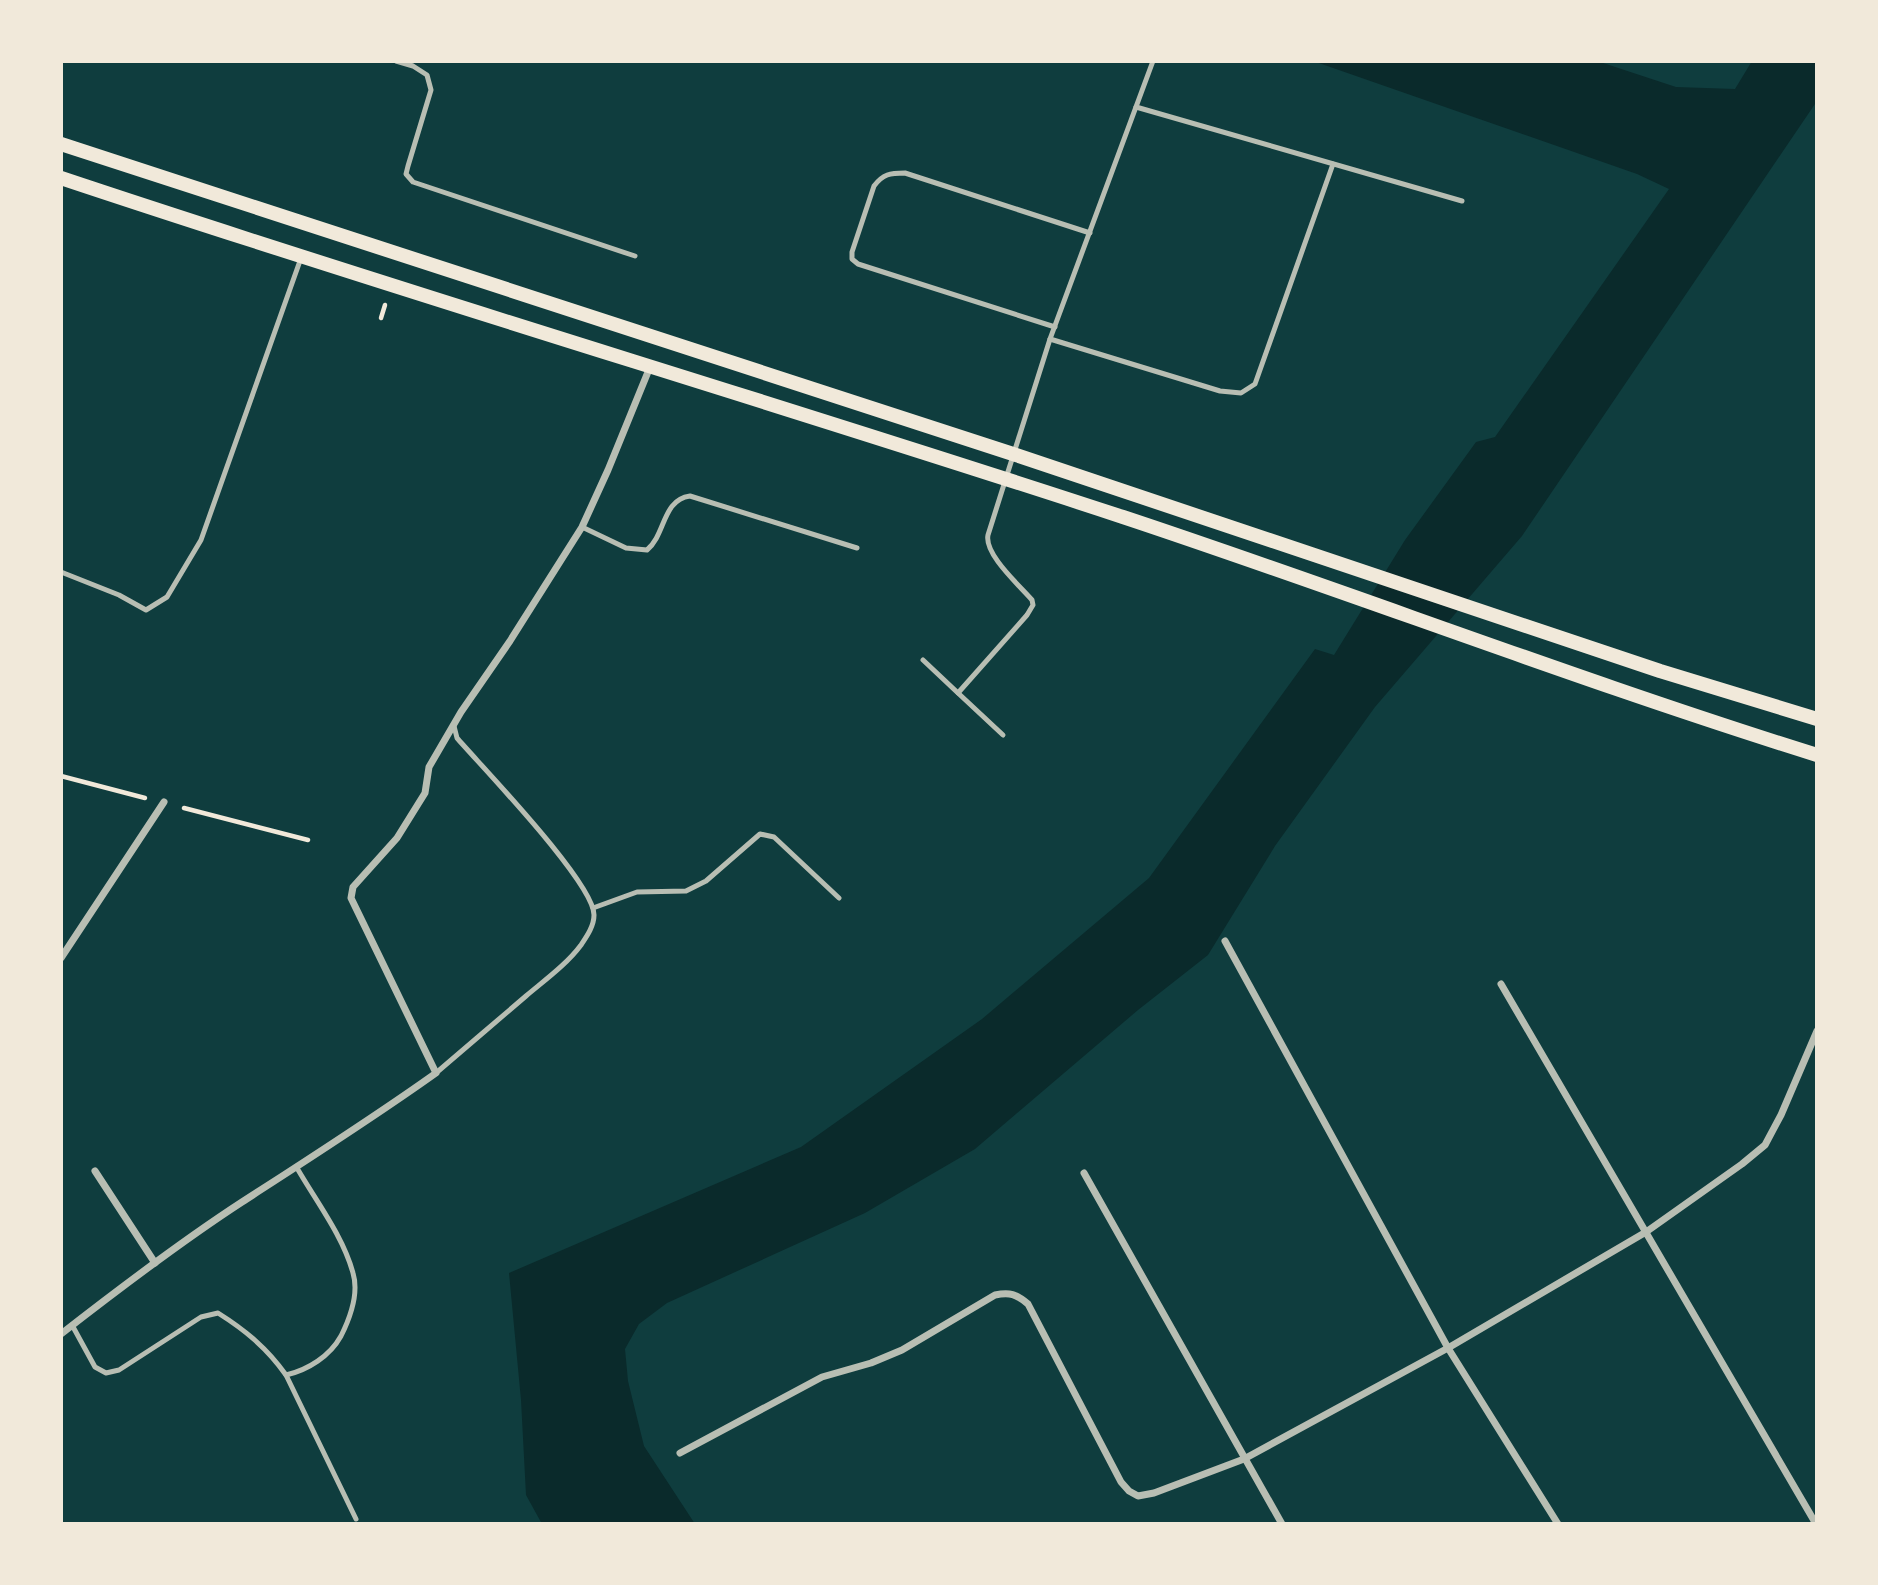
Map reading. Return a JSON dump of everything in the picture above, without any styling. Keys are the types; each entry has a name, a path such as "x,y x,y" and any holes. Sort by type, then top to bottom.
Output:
{"main road":[{"path":"61,144 1013,454 1660,671 1817,719"},
{"path":"61,178 301,258 1125,518 1647,700 1817,755"}],"street":[{"path":"61,1334 241,1203 436,1073 351,898 353,887 397,838 425,793 429,767 461,712 510,641 582,527 650,367"},
{"path":"61,958 164,802"},
{"path":"1225,941 1448,1348 1558,1524"},
{"path":"1501,984 1816,1524"},
{"path":"680,1453 822,1377 871,1363 902,1350 995,1295 1011,1293 1018,1295 1028,1304 1121,1482 1129,1492 1138,1496 1154,1493 1244,1459 1448,1348 1646,1232 1765,1145 1781,1115 1817,1031"},
{"path":"95,1171 155,1263"},
{"path":"1084,1173 1282,1524"}],"lane":[{"path":"396,61 413,66 427,75 431,90 406,174 412,182 635,256"},
{"path":"958,693 1033,605 1032,600 993,555 987,542 1050,339 1153,61"},
{"path":"1136,107 1462,201"},
{"path":"1050,339 1220,391 1241,393 1255,384 1333,164"},
{"path":"1055,327 858,264 852,259 852,252 874,186 881,177 890,173 905,173 1090,233"},
{"path":"61,572 119,595 146,610 167,597 201,540 301,258"},
{"path":"582,527 626,548 647,550 653,544 674,503 681,497 690,496 857,548"},
{"path":"923,660 1003,735"},
{"path":"436,1073 541,984 580,946 592,924 593,908 577,878 457,738 454,726"},
{"path":"593,908 637,892 686,891 706,881 760,834 774,837 839,898"},
{"path":"286,1375 303,1371 335,1348 347,1325 354,1299 354,1275 342,1244 297,1168"},
{"path":"72,1325 96,1367 106,1373 119,1370 201,1317 218,1313 243,1329 271,1354 286,1375 356,1519"}],"water":[{"path":"1313,61 1597,61 1676,87 1735,89 1752,61 1817,61 1817,101 1522,536 1375,707 1275,846 1208,955 1138,1010 975,1149 865,1213 667,1303 639,1324 625,1349 628,1381 644,1446 695,1524 542,1524 526,1495 521,1400 509,1273 801,1147 982,1019 1149,878 1315,649 1334,655 1405,540 1476,442 1495,437 1669,189 1637,174"}]}
